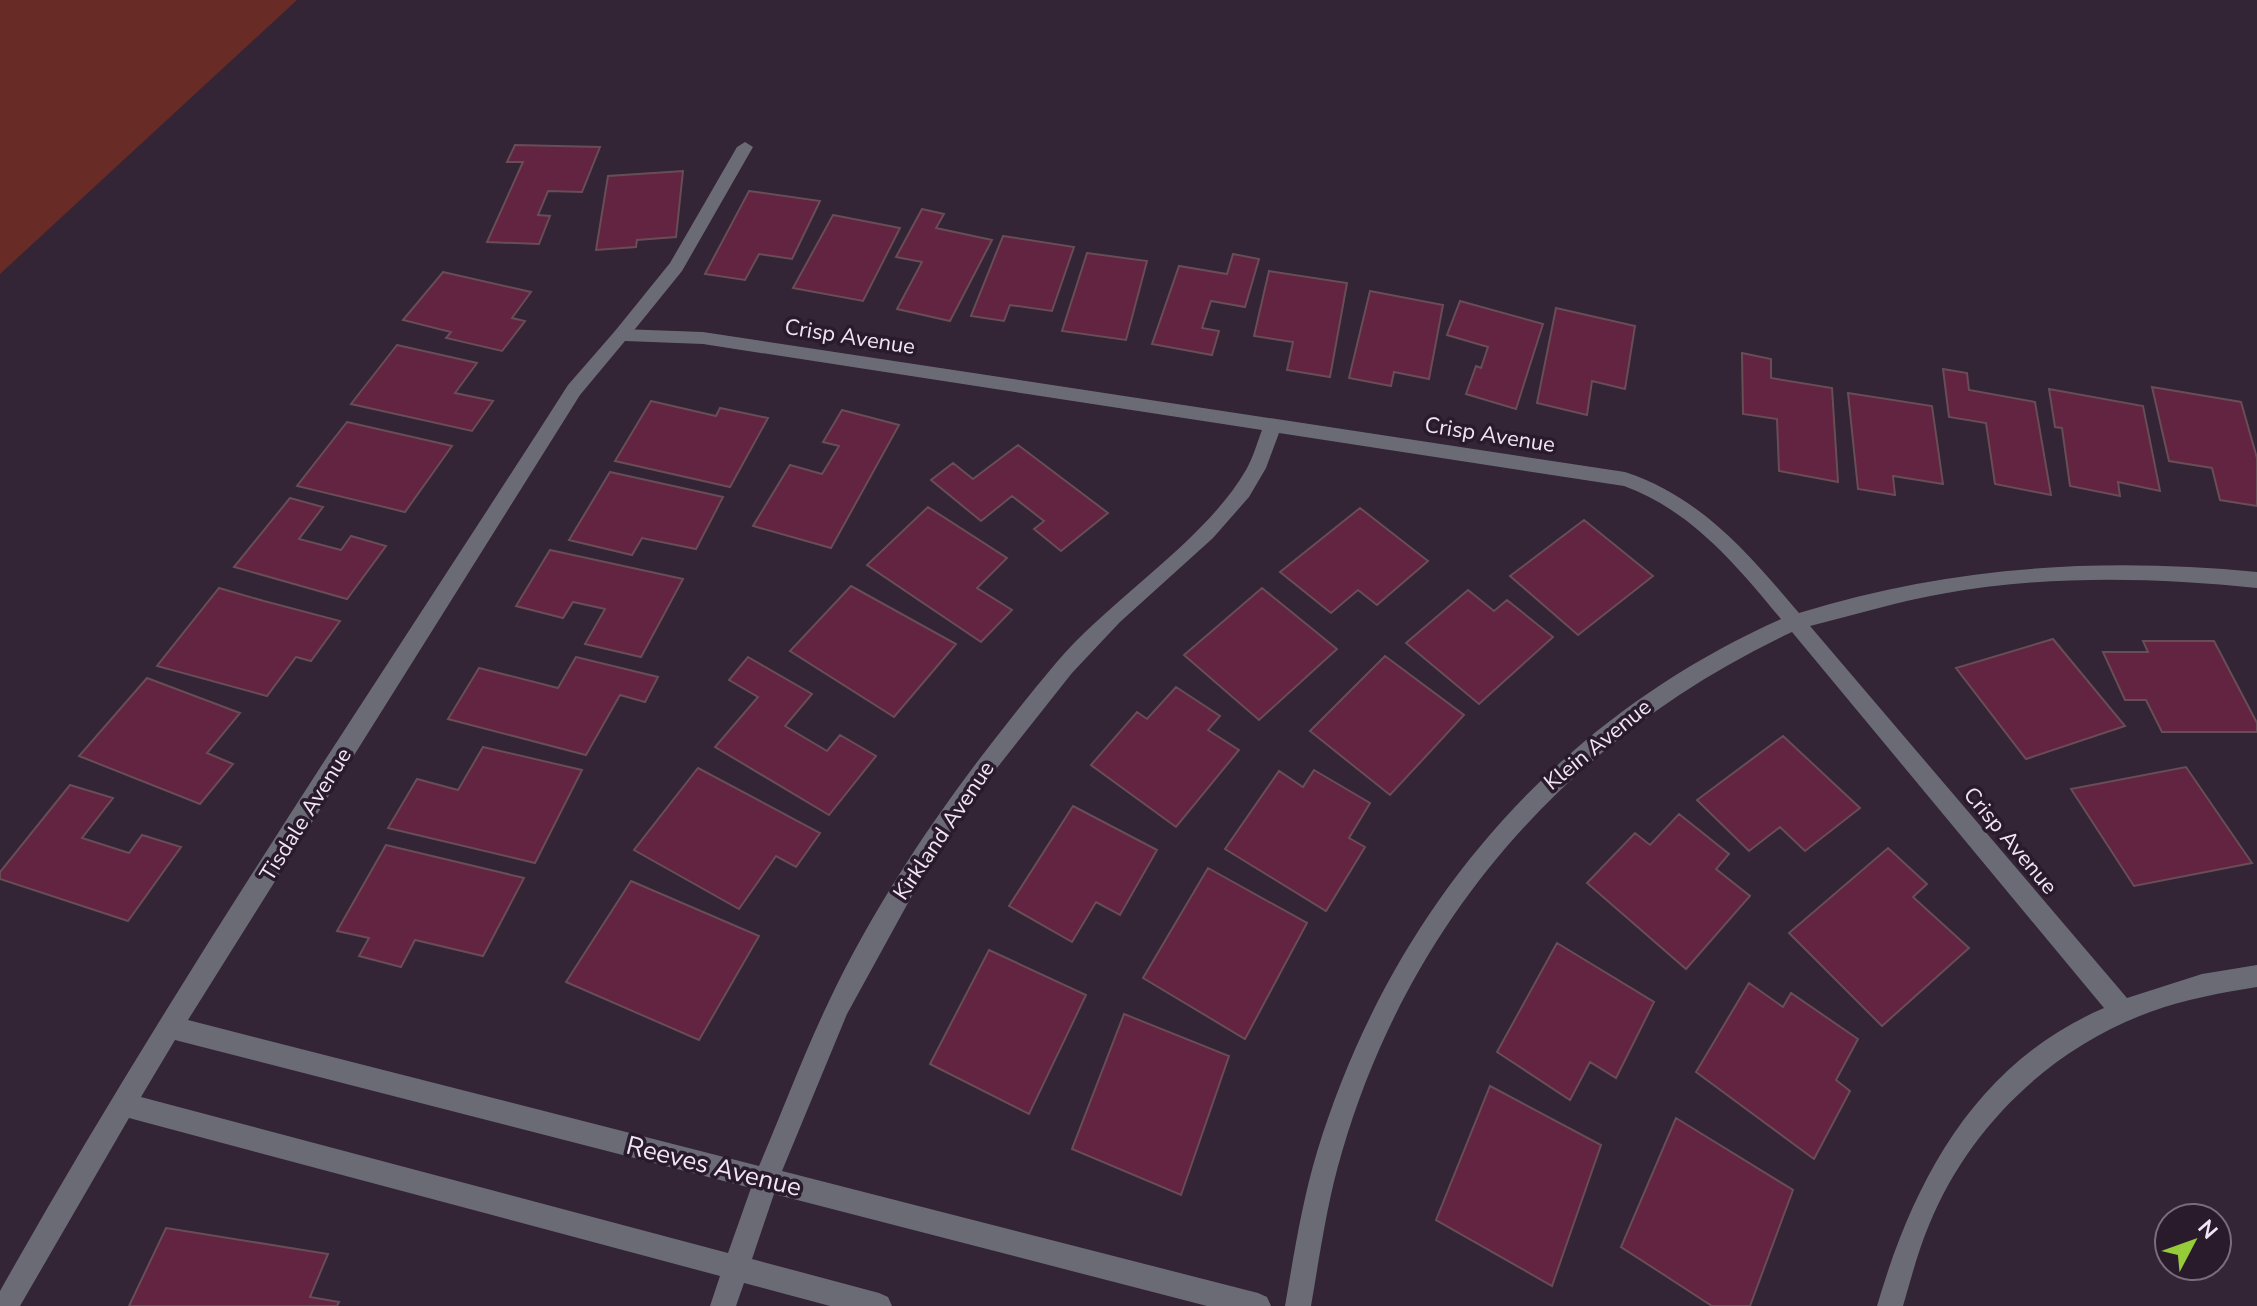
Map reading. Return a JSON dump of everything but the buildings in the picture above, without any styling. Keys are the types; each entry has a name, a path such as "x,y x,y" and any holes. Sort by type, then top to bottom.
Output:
{"street":[{"name":"Tisdale Avenue","path":"6,1306 170,1027 574,390 676,267 745,147"},
{"name":"Crisp Avenue","path":"621,335 703,338 1625,479 1654,488 1709,524 2122,1011"},
{"name":"Kirkland Avenue","path":"723,1306 766,1180 839,1006 880,927 932,841 1008,735 1065,667 1113,616 1206,533 1242,492 1257,468 1273,424"},
{"name":"Klein Avenue","path":"1298,1306 1321,1187 1337,1130 1357,1074 1410,965 1468,875 1535,796 1614,725 1694,672 1795,622 1930,586 2029,574 2142,571 2257,580"},
{"path":"1890,1306 1921,1211 1961,1142 2010,1083 2045,1054 2122,1011 2185,987 2257,976"},
{"name":"Reeves Avenue","path":"170,1027 1258,1306"},
{"path":"123,1104 879,1306"}],"shaded area":[{"path":"0,0 297,0 0,274"}]}
